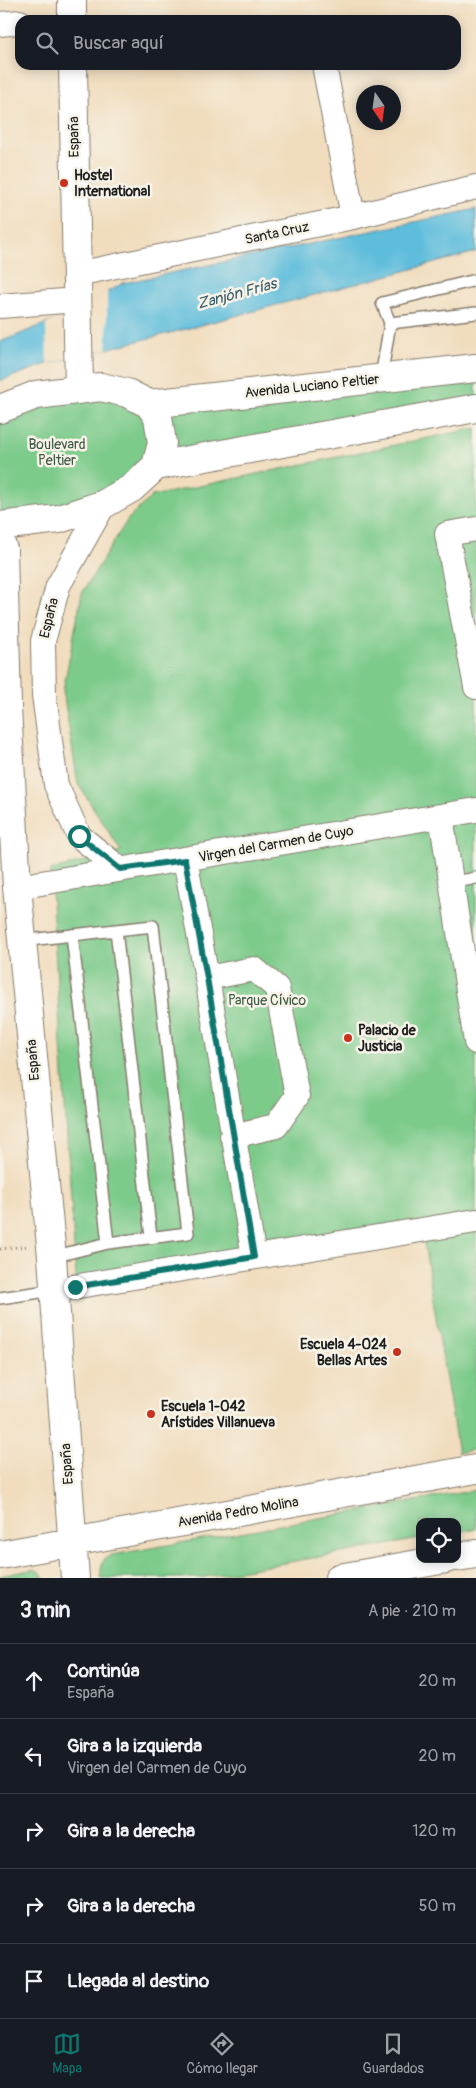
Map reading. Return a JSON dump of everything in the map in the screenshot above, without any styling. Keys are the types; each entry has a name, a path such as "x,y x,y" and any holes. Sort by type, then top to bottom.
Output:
{"main road":[{"path":"72,0 72,15"},
{"name":"España","path":"73,70 79,389"},
{"name":"Avenida Luciano Peltier","path":"149,404 476,368"},
{"path":"0,409 36,394 101,387 127,393 149,404 158,417 162,443 156,466"},
{"path":"0,526 60,519 104,504 132,488 156,466 476,408"},
{"name":"España","path":"0,542 3,549 4,593 3,707 12,880 21,940 52,1257 75,1578"},
{"name":"Avenida Pedro Molina","path":"0,1555 476,1469"},
{"path":"461,1556 476,1554"},
{"path":"339,1578 423,1563"}],"street":[{"path":"0,24 15,22"},
{"path":"325,70 353,217"},
{"name":"Santa Cruz","path":"0,306 77,294 353,217 476,187"},
{"name":"España","path":"104,504 58,586 43,641 44,695 56,786 79,836 120,869"},
{"path":"476,529 447,534 476,687"},
{"name":"Virgen del Carmen de Cuyo","path":"12,880 185,860 476,810"},
{"path":"441,816 476,1042"},
{"path":"185,860 254,1257"},
{"path":"207,978 254,969 276,988 297,1096 276,1126 232,1136"},
{"path":"54,1290 476,1221"}],"lane":[{"path":"380,379 390,323 382,303 476,280"},
{"path":"390,323 476,313"},
{"path":"451,883 476,878"},
{"path":"21,940 153,926 188,1233 108,1242 52,1257"},
{"path":"116,930 151,1237"},
{"path":"72,935 108,1242"},
{"path":"0,1298 54,1290"}],"green space":[{"name":"Boulevard Peltier","path":"476,373 476,402 149,459 97,498 54,510 0,515 0,414 36,399 136,400"},
{"name":"Parque Cívico","path":"476,428 476,1449 458,1453 422,1231 77,1293 50,871 121,851 78,784 63,691 82,593 128,519 152,496"},
{"path":"476,1490 476,1529 461,1531 461,1518 416,1518 416,1540 199,1578 101,1578 103,1561 112,1555"},
{"path":"35,1569 44,1578 0,1578 0,1576"}],"water":[{"name":"Zanjón Frías","path":"476,209 476,252 47,364 0,381 0,342 65,316 123,283"}],"pier":[{"path":"107,291 107,349 47,364 46,324 77,309"}],"place":[{"name":"Hostel International","path":"64,183"},
{"name":"Palacio de Justicia","path":"348,1038"},
{"name":"Escuela 4-024 Bellas Artes","path":"397,1352"},
{"name":"Escuela 1-042 Arístides Villanueva","path":"151,1414"}],"route":[{"path":"75,1287 254,1257 185,860 120,869 79,836"}]}
